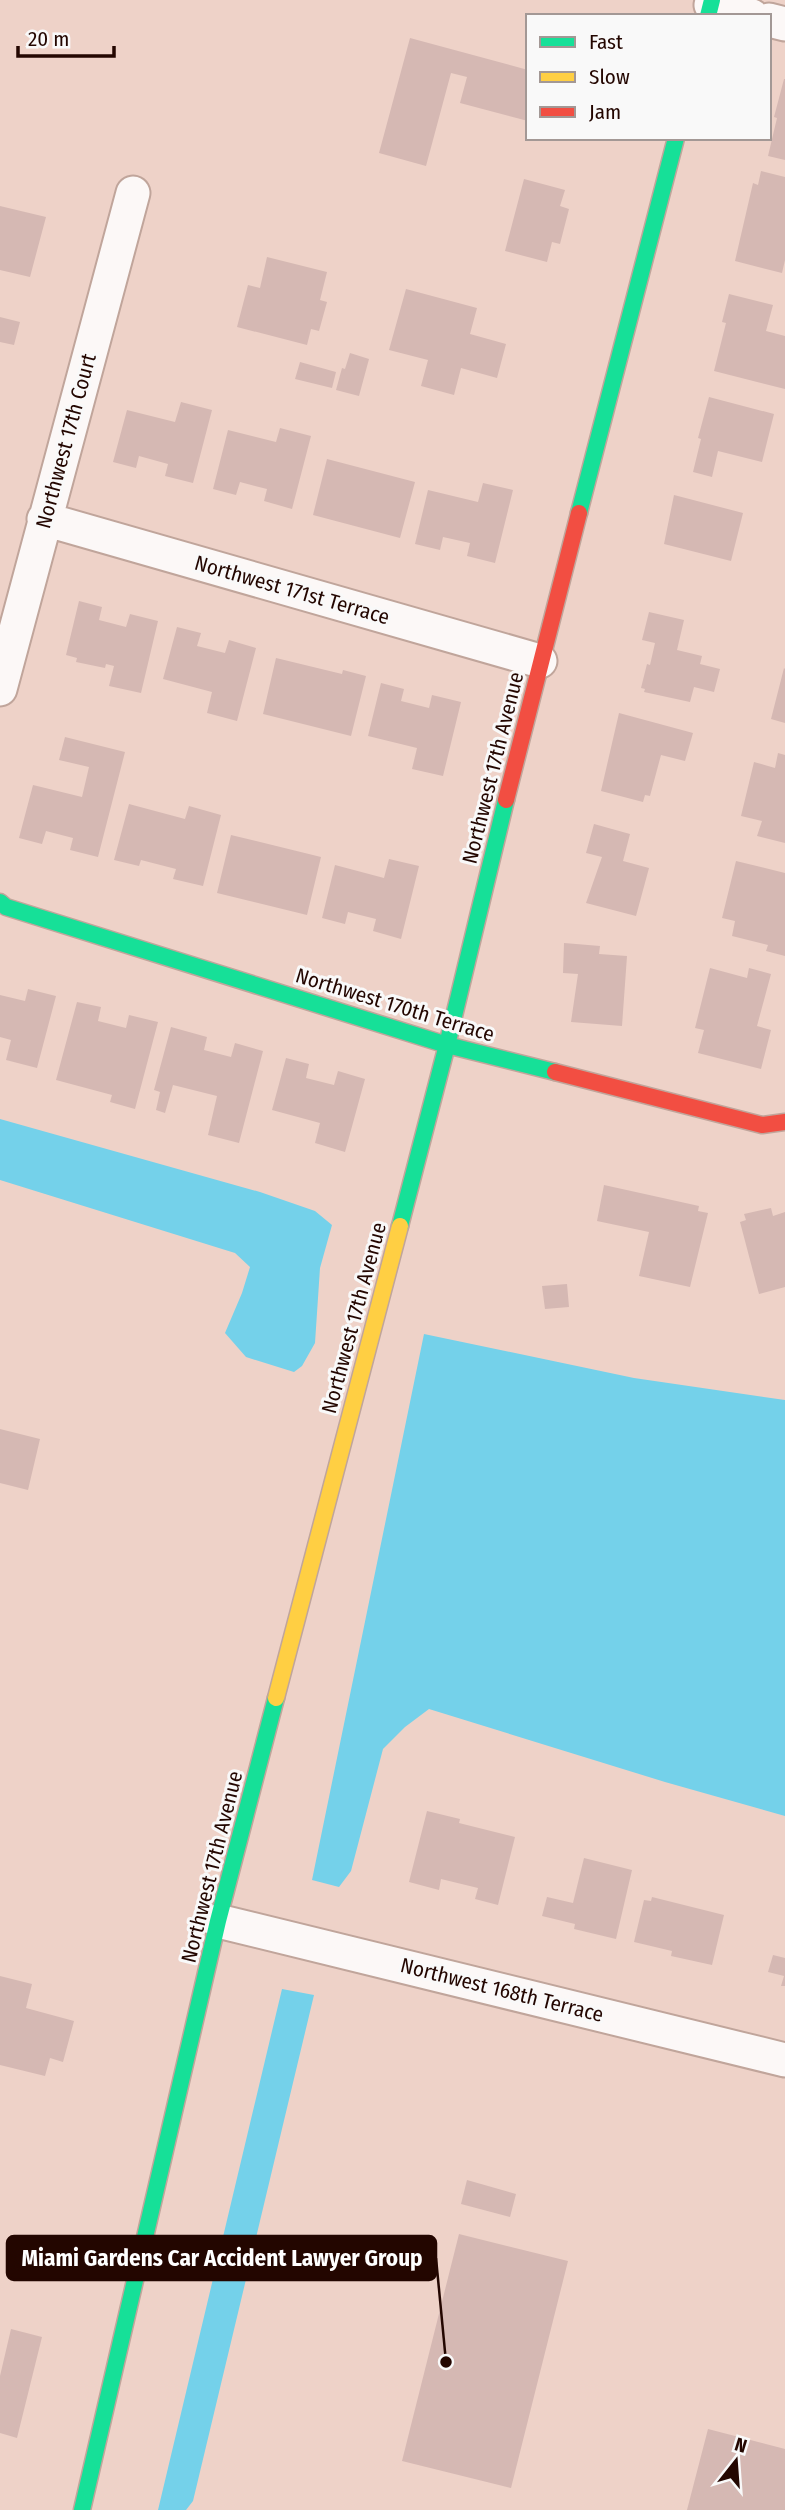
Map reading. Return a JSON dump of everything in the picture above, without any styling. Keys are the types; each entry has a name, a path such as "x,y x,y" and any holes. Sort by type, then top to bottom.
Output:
{"street":[{"path":"710,7 743,14"},
{"name":"Northwest 17th Avenue","path":"82,2510 218,1921 447,1045 540,661 675,140"},
{"name":"Northwest 17th Court","path":"0,689 133,193"},
{"name":"Northwest 171st Terrace","path":"44,519 540,661"},
{"name":"Northwest 170th Terrace","path":"0,902 6,908 447,1045 762,1125 785,1122"},
{"name":"Northwest 168th Terrace","path":"218,1921 785,2060"}],"water":[{"path":"0,1119 260,1192 315,1211 332,1225 320,1268 315,1343 302,1366 294,1372 246,1357 225,1333 250,1267 235,1253 0,1180"},
{"path":"424,1334 634,1378 785,1400 785,1816 429,1709 405,1727 383,1749 351,1871 339,1887 312,1880"},
{"path":"282,1989 314,1995 193,2501 186,2510 158,2510"}],"building":[{"path":"410,38 526,69 526,120 460,103 467,77 451,73 426,166 379,153"},
{"path":"785,79 785,160 768,156"},
{"path":"761,171 785,177 785,260 782,273 735,261 753,183 758,185"},
{"path":"524,179 565,190 560,206 569,209 560,244 552,242 547,262 505,251"},
{"path":"0,206 46,217 30,277 0,270"},
{"path":"267,257 327,272 320,300 327,302 319,331 311,329 307,345 237,327 248,285 260,288"},
{"path":"406,289 477,308 470,334 506,344 497,378 461,368 454,395 421,386 428,360 389,350"},
{"path":"729,294 773,305 766,331 785,336 785,389 714,371 726,323 722,322"},
{"path":"0,317 20,322 14,345 0,342"},
{"path":"350,353 369,359 359,396 336,390 342,368 345,369"},
{"path":"300,362 336,372 332,388 295,379"},
{"path":"709,397 774,414 762,462 718,451 712,477 693,472 701,439 698,438"},
{"path":"181,402 212,410 193,483 165,476 168,464 139,456 136,468 113,462 127,410 175,422"},
{"path":"280,428 311,436 292,509 264,501 267,489 240,482 236,495 213,489 228,430 276,442"},
{"path":"327,459 415,482 400,538 313,515"},
{"path":"483,483 513,490 495,563 467,556 470,543 443,537 440,550 415,544 428,490 478,502"},
{"path":"674,495 743,513 731,561 664,544"},
{"path":"79,601 102,607 99,620 126,627 130,614 158,621 141,693 109,686 114,666 106,664 105,668 76,662 77,658 66,655"},
{"path":"649,612 684,620 677,650 702,656 700,664 720,669 714,692 694,687 690,702 644,692 645,689 641,688 655,643 642,640"},
{"path":"177,627 201,633 197,646 225,653 229,640 256,648 237,721 207,713 212,692 163,679"},
{"path":"276,658 342,674 343,670 366,676 351,736 263,714"},
{"path":"785,669 785,723 771,719"},
{"path":"381,683 404,689 401,701 429,708 432,695 461,702 443,776 412,769 417,748 368,736"},
{"path":"619,713 693,733 685,761 661,755 650,796 645,795 643,802 601,791"},
{"path":"65,737 125,752 98,857 70,850 73,838 46,831 42,844 19,838 33,785 82,797 89,767 59,760"},
{"path":"778,753 785,755 785,843 757,836 762,821 741,816 754,762 775,768"},
{"path":"129,804 185,819 189,806 221,815 203,886 173,879 176,869 141,860 139,866 114,860"},
{"path":"594,824 630,834 623,861 649,868 636,916 586,903 602,857 586,853"},
{"path":"231,835 321,857 307,915 217,893"},
{"path":"389,859 419,866 401,939 373,931 376,919 348,912 345,924 322,918 335,865 384,878"},
{"path":"736,861 785,873 785,956 766,951 768,945 732,936 735,921 722,918"},
{"path":"564,943 600,946 599,954 627,956 622,1026 571,1022 578,974 563,973"},
{"path":"710,968 747,978 749,968 771,974 757,1026 771,1030 761,1069 698,1053 704,1030 695,1028"},
{"path":"28,989 56,996 37,1068 6,1060 11,1040 0,1037 0,995 25,1001"},
{"path":"77,1002 101,1007 98,1021 126,1028 129,1015 158,1022 135,1109 110,1102 112,1095 56,1080"},
{"path":"171,1027 207,1037 204,1050 231,1057 235,1043 263,1051 239,1143 208,1135 217,1096 173,1085 165,1113 156,1110 160,1092 154,1090"},
{"path":"286,1058 309,1064 306,1078 334,1085 338,1071 365,1079 345,1152 315,1143 320,1123 272,1110"},
{"path":"604,1185 699,1206 698,1211 708,1213 690,1287 639,1276 649,1232 597,1221"},
{"path":"771,1208 773,1216 785,1212 785,1287 759,1294 740,1222 746,1220 744,1214"},
{"path":"567,1284 569,1307 545,1309 542,1286"},
{"path":"0,1429 40,1439 28,1490 0,1483"},
{"path":"427,1811 460,1819 459,1823 515,1837 498,1905 475,1899 478,1888 441,1879 439,1890 409,1882"},
{"path":"584,1858 632,1870 616,1939 574,1929 575,1924 542,1916 547,1897 573,1903"},
{"path":"652,1897 724,1915 712,1965 671,1956 672,1951 634,1942 644,1900 651,1901"},
{"path":"773,1955 785,1958 785,1986 781,1986 784,1976 768,1972"},
{"path":"0,1976 32,1984 26,2008 74,2021 63,2062 50,2058 45,2076 0,2065"},
{"path":"467,2180 516,2194 510,2217 461,2204"},
{"path":"459,2234 568,2261 511,2488 402,2461"},
{"path":"11,2329 42,2337 17,2438 0,2433 0,2376"},
{"path":"708,2429 785,2449 785,2510 687,2510"}],"traffic: fast":[{"path":"708,14 712,0"},
{"path":"579,513 675,140"},
{"path":"400,1226 506,800"},
{"path":"0,902 6,907 447,1045 555,1072"},
{"path":"82,2510 218,1921 276,1698"}],"traffic: slow":[{"path":"276,1698 400,1226"}],"traffic: jam":[{"path":"506,800 579,513"},
{"path":"555,1072 762,1125 785,1122"}],"place":[{"name":"Miami Gardens Car Accident Lawyer Group","path":"446,2362"}]}
